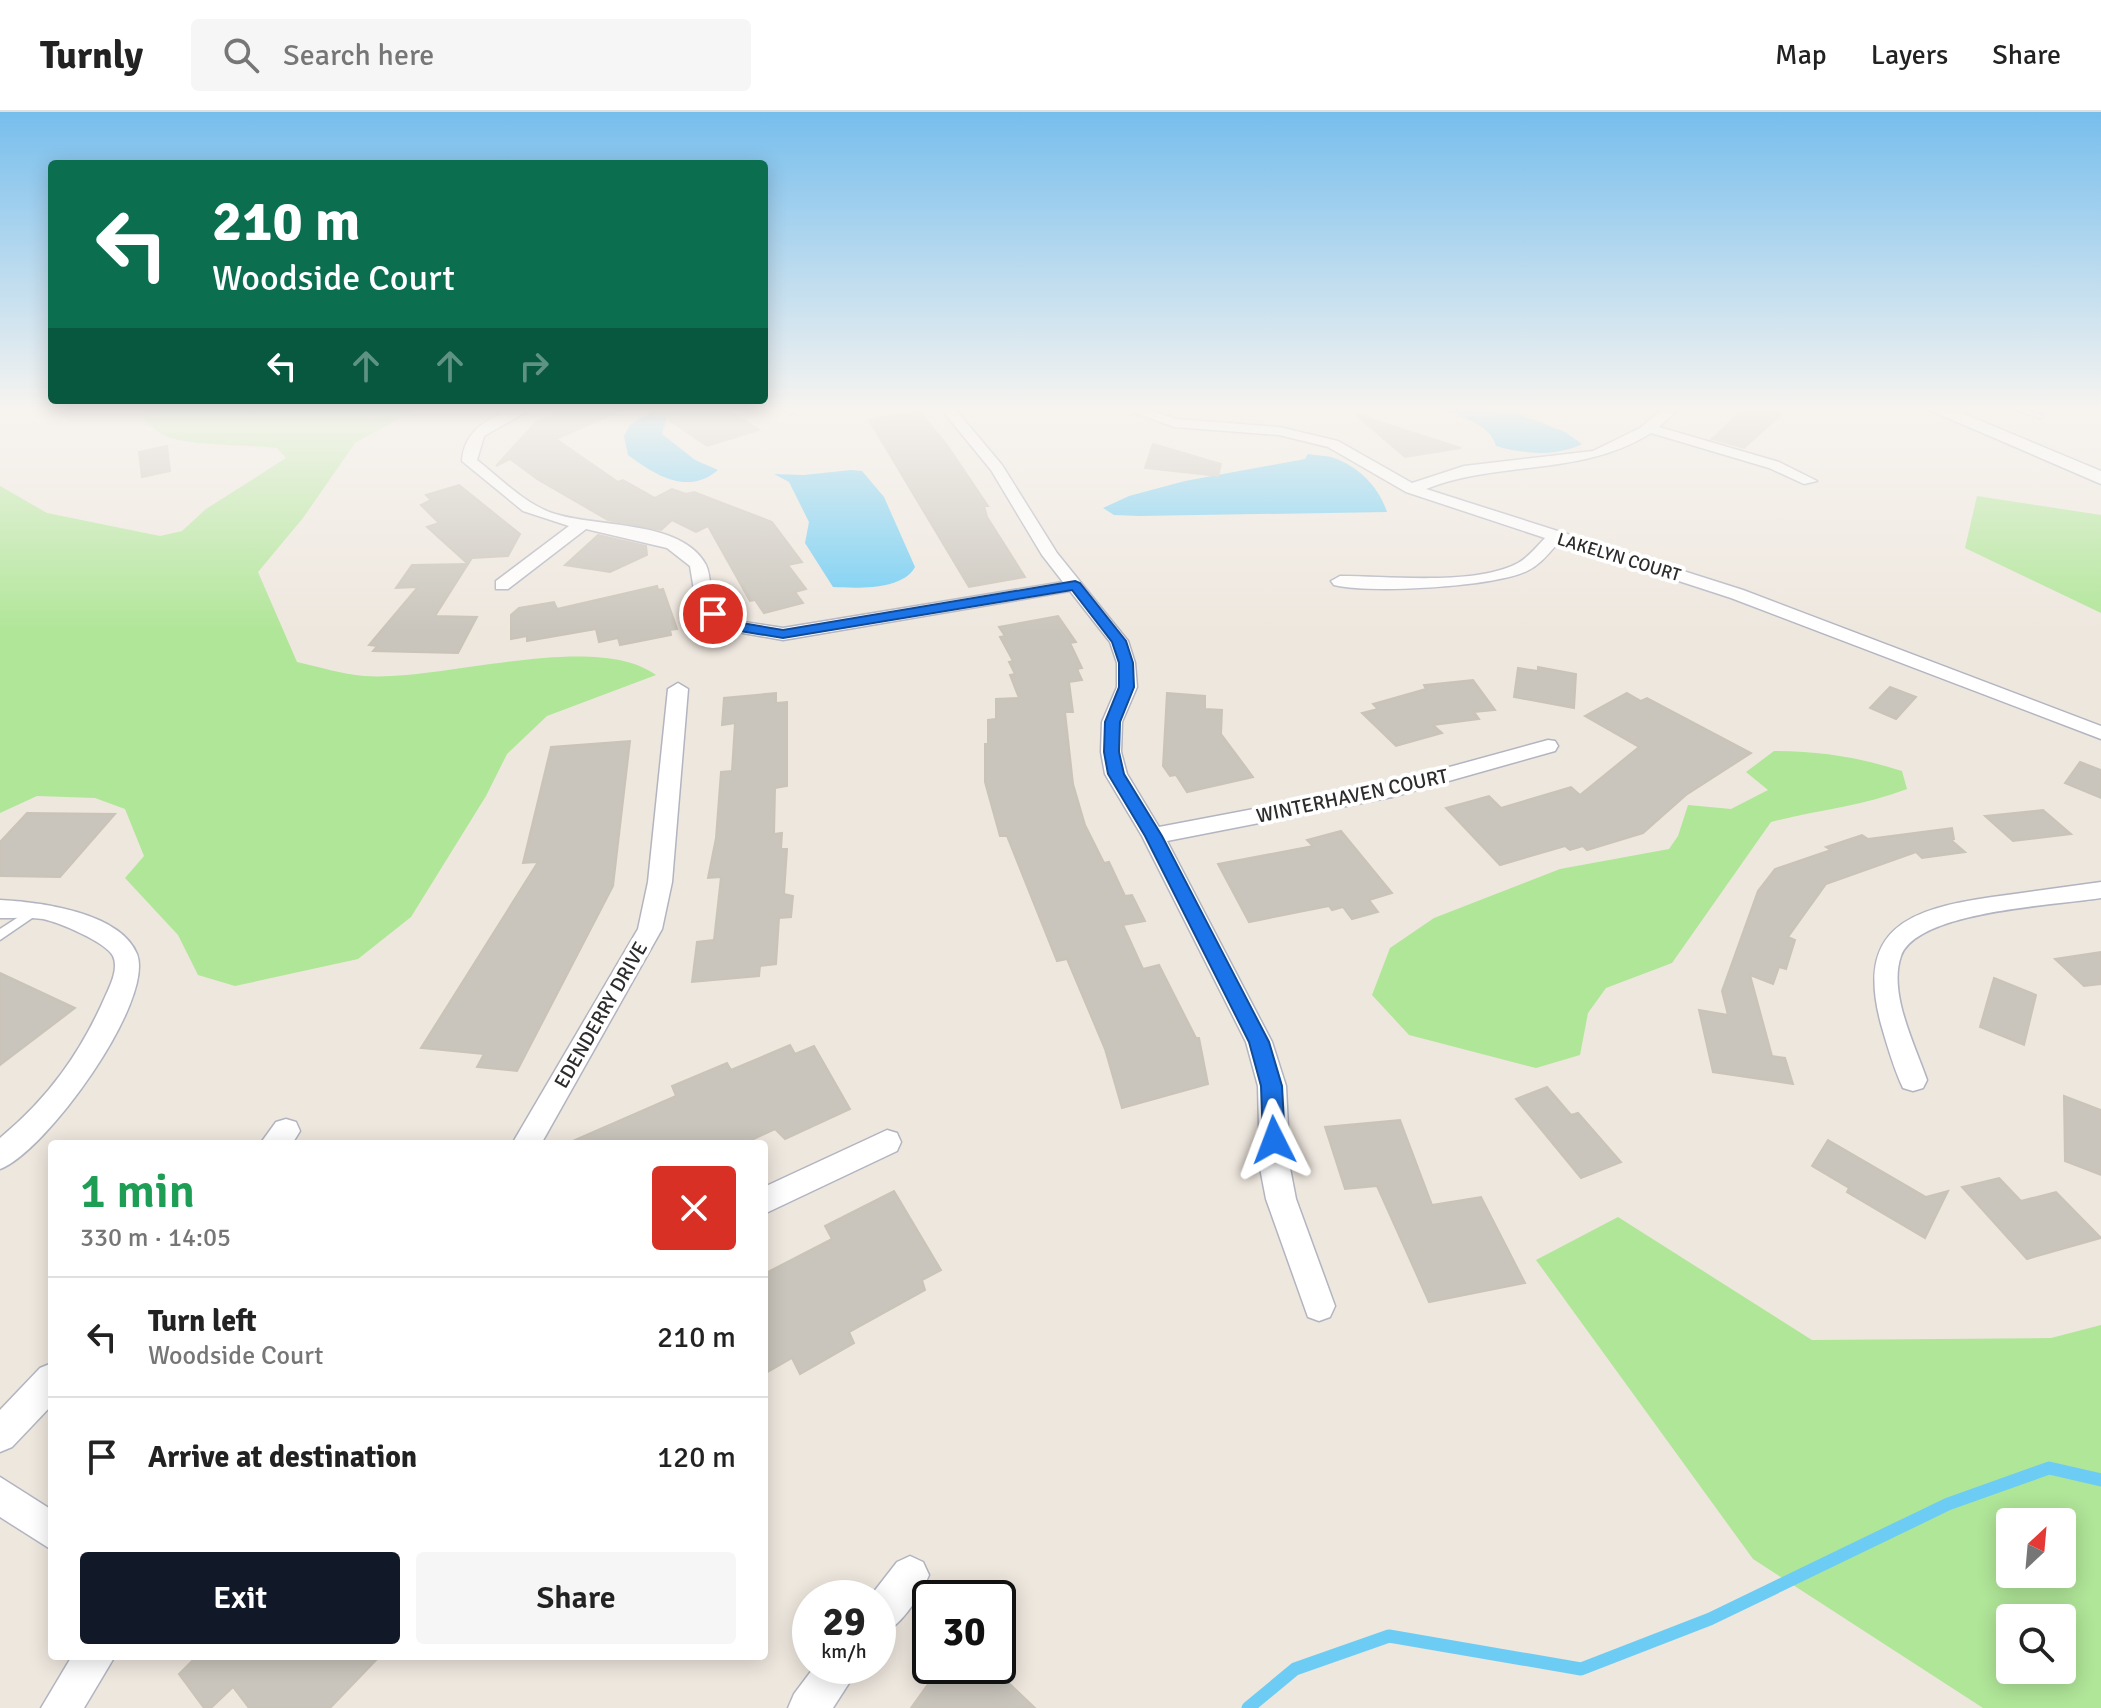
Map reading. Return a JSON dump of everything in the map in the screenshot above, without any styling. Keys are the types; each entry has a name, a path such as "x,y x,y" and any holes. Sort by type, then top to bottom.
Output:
{"street":[{"path":"498,483 529,508 581,525 660,538 683,548 698,566 703,604 732,626 783,634 1075,585"},
{"path":"1006,483 1050,555 1119,641 1126,663 1127,687 1112,722 1111,752 1116,774 1153,836 1259,1042 1272,1086 1275,1168 1281,1199 1319,1306"},
{"name":"LAKELYN COURT","path":"1401,483 1555,537 1737,594 2101,733"},
{"path":"1411,489 1427,483"},
{"path":"502,585 581,525"},
{"path":"1340,581 1458,578 1507,573 1532,561 1555,537"},
{"name":"EDENDERRY DRIVE","path":"528,1140 639,953 650,929 660,882 678,689"},
{"name":"WINTERHAVEN COURT","path":"1153,836 1392,790 1548,746"},
{"path":"1913,1080 1885,988 1883,971 1899,935 1924,917 2101,890"},
{"path":"0,909 48,911 105,936 123,948 129,968 97,1049 78,1078 53,1108 0,1156"},
{"path":"768,1199 887,1142"},
{"path":"0,1435 48,1384"},
{"path":"0,1495 48,1529"},
{"path":"896,1593 910,1575"},
{"path":"61,1708 92,1660"},
{"path":"808,1708 826,1684"}],"lane":[{"path":"0,935 34,911"}],"green space":[{"path":"246,483 327,483 258,572 297,662 356,675 396,676 556,657 595,657 629,662 656,675 547,716 507,754 486,796 411,917 358,959 235,986 198,975 178,935 125,878 144,856 125,809 95,798 37,796 0,813 0,486 47,513 160,536 182,531 206,509"},
{"path":"1977,496 2101,515 2101,613 1965,548"},
{"path":"1774,751 1838,756 1886,766 1902,771 1907,789 1857,804 1771,822 1672,963 1606,988 1588,1013 1580,1055 1536,1068 1409,1035 1372,995 1390,948 1434,918 1560,869 1669,849 1678,836 1688,805 1731,809 1768,790 1746,772"},
{"path":"1618,1217 1812,1340 2051,1338 2101,1325 2101,1708 1983,1708 1753,1559 1536,1260"}],"water":[{"path":"790,483 873,483 884,497 915,567 909,575 889,584 833,587 805,543 809,522"},
{"path":"1176,483 1371,483 1387,512 1139,516 1114,515 1103,508 1129,496"}],"building":[{"path":"545,483 629,483 655,498 672,489 686,494 694,492 772,522 802,562 788,565 806,589 795,592 803,603 764,613 755,600 750,601 708,526 696,532 672,520 661,530 608,520"},
{"path":"907,483 973,483 988,506 984,506 987,517 1025,577 969,587"},
{"path":"459,485 520,534 508,556 472,558 468,564 427,527 439,523 421,505 431,500 426,495"},
{"path":"598,535 646,546 647,555 610,572 565,565"},
{"path":"468,564 435,616 477,617 458,653 373,651 377,646 369,645 418,587 396,588 412,565"},
{"path":"657,586 658,590 663,589 677,629 670,630 671,635 620,645 618,638 599,642 596,629 527,641 527,636 511,639 511,615 519,608 554,602 557,609"},
{"path":"1058,616 1076,642 1070,643 1082,668 1077,669 1082,680 1069,682 1073,712 1065,712 1073,784 1085,825 1104,863 1109,862 1125,896 1132,895 1145,921 1123,925 1143,969 1159,965 1196,1038 1199,1038 1208,1084 1122,1108 1105,1049 1067,959 1057,961 1007,836 1000,836 985,782 988,720 996,719 996,699 1019,698 1010,675 1015,674 1009,662 1013,661 1000,637 1005,636 999,627"},
{"path":"1538,667 1576,674 1574,708 1514,697 1518,668 1538,671"},
{"path":"1473,680 1495,710 1474,712 1479,719 1433,725 1442,733 1396,746 1362,713 1378,709 1373,704 1426,689 1424,685"},
{"path":"1890,687 1916,697 1896,719 1870,708"},
{"path":"776,693 776,703 787,702 787,786 775,788 774,834 782,833 781,849 787,849 784,894 793,896 791,917 779,918 776,964 760,966 759,976 692,982 697,942 714,940 721,877 708,878 716,838 721,772 732,771 735,723 722,725 724,698"},
{"path":"1167,693 1205,696 1205,709 1222,710 1221,734 1253,777 1187,792 1176,775 1170,776 1163,766"},
{"path":"1627,693 1641,701 1647,698 1751,753 1686,795 1643,833 1587,850 1583,846 1570,850 1565,846 1500,865 1446,808 1489,796 1501,808 1571,787 1580,795 1639,747 1585,716"},
{"path":"630,741 613,886 517,1071 477,1067 484,1054 421,1048 538,862 523,863 551,747"},
{"path":"2080,762 2101,770 2101,798 2065,783"},
{"path":"2043,810 2071,834 2013,841 1985,816"},
{"path":"27,813 115,814 60,877 0,876 0,842"},
{"path":"1952,828 1954,839 1951,840 1965,852 1922,858 1916,852 1826,884 1788,937 1795,940 1786,969 1779,967 1773,984 1750,975 1772,1056 1785,1058 1793,1084 1713,1072 1699,1010 1728,1015 1722,991 1758,891 1775,869 1831,850 1826,847 1862,835 1868,839"},
{"path":"1341,831 1392,893 1369,900 1378,912 1352,919 1343,907 1332,910 1329,906 1249,922 1218,864 1313,846 1307,840"},
{"path":"2101,952 2101,984 2084,986 2055,959"},
{"path":"0,973 75,1008 0,1065"},
{"path":"1994,978 2036,995 2024,1045 1980,1027"},
{"path":"790,1045 795,1054 814,1046 850,1109 785,1139 775,1129 752,1140 575,1140 676,1096 672,1086 727,1063 731,1070"},
{"path":"1547,1087 1571,1115 1578,1113 1621,1162 1581,1178 1516,1099"},
{"path":"2064,1096 2101,1110 2101,1175 2065,1161"},
{"path":"1400,1120 1432,1205 1481,1197 1525,1283 1429,1302 1377,1186 1345,1189 1325,1127"},
{"path":"1828,1140 1926,1197 1948,1191 1925,1238 1847,1192 1849,1188 1812,1166"},
{"path":"1999,1178 2021,1201 2056,1192 2101,1238 2027,1259 1962,1187"},
{"path":"894,1191 941,1270 922,1280 925,1290 849,1332 854,1343 800,1374 792,1358 768,1372 768,1272 832,1239 825,1226"},
{"path":"193,1660 376,1660 330,1708 249,1708 233,1687 211,1708 204,1708 179,1674"},
{"path":"928,1684 1010,1684 1035,1708 911,1708"}],"waterway":[{"path":"1248,1708 1295,1669 1389,1636 1581,1669 1710,1619 1948,1504 2049,1468 2101,1480"}],"route":[{"path":"713,614 732,626 783,634 1075,585 1119,641 1126,663 1127,687 1112,722 1111,752 1116,774 1153,836 1259,1042 1272,1086 1274,1140"}]}
